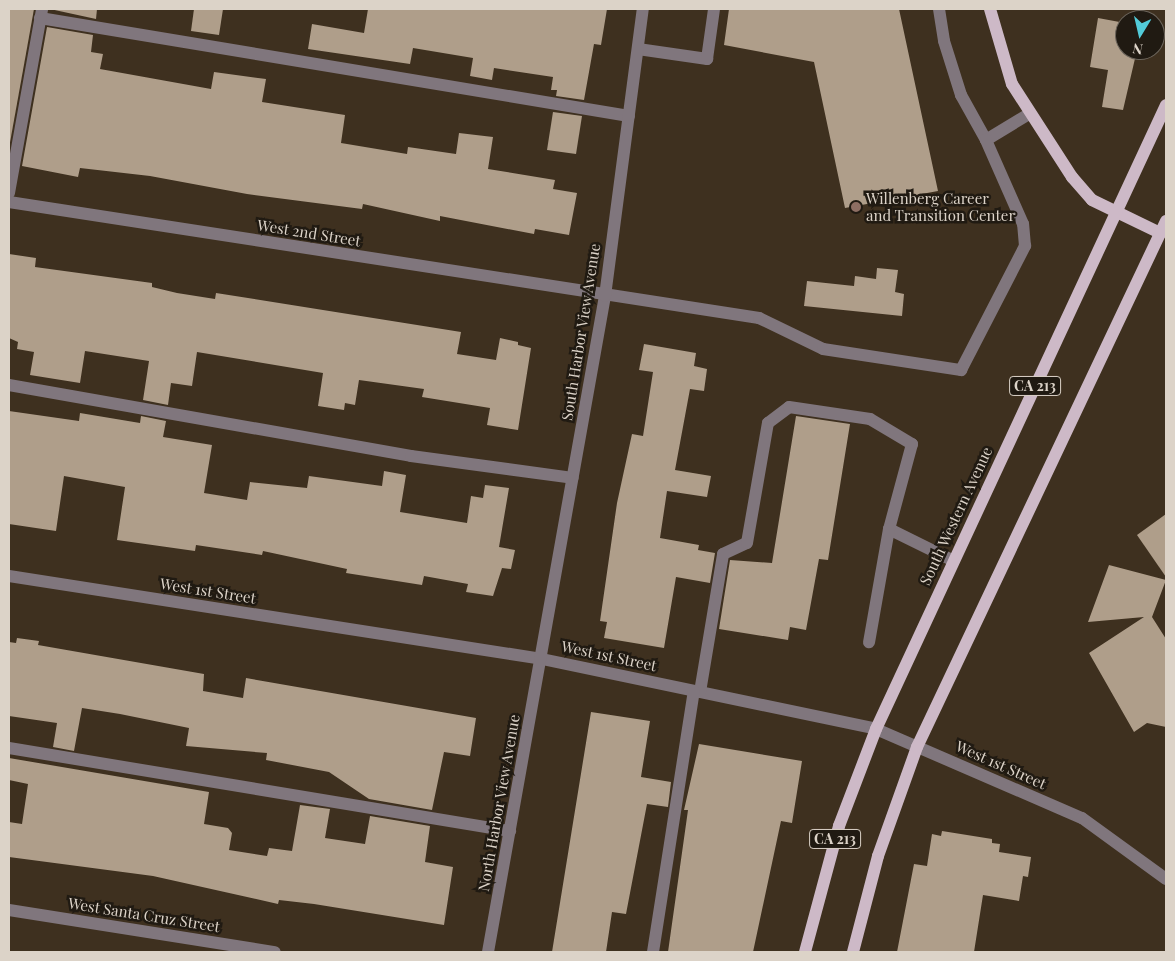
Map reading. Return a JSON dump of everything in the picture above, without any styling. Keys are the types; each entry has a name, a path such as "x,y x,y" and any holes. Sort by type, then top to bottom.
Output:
{"main road":[{"path":"990,9 1012,84 1029,114 1087,194 1116,211 1163,234"},
{"name":"South Western Avenue","path":"805,952 839,826 876,729 1166,105"},
{"name":"CA 213","path":"853,952 878,856 917,747 1163,234 1166,221"}],"street":[{"name":"South Harbor View Avenue","path":"542,659 605,296 643,9"},
{"path":"638,49 707,59 714,9"},
{"path":"940,9 944,41 961,95 986,140 1029,114"},
{"path":"9,193 41,13 629,116"},
{"name":"West 2nd Street","path":"9,202 605,296 759,318 823,348 962,370 1025,246 1023,224 986,140"},
{"path":"9,385 411,456 573,478"},
{"path":"653,952 697,691 723,554 747,543 754,526 768,423 789,407 870,419 896,431 912,444 889,529 869,642"},
{"path":"889,529 954,560"},
{"name":"West 1st Street","path":"9,576 542,659 876,729 1082,818 1166,879"},
{"name":"North Harbor View Avenue","path":"488,952 542,659"},
{"path":"9,748 510,830"},
{"name":"West Santa Cruz Street","path":"9,910 275,952"}],"building":[{"path":"9,9 34,9 9,148"},
{"path":"50,9 97,9 96,19"},
{"path":"194,9 223,9 219,35 191,31"},
{"path":"368,9 607,9 601,45 594,44 584,100 556,96 557,90 551,90 553,77 494,68 492,80 470,76 473,58 413,48 410,64 308,49 312,24 364,33"},
{"path":"729,9 899,9 938,191 845,208 814,62 724,45"},
{"path":"1098,18 1115,21 1115,60 1135,60 1123,110 1102,107 1108,70 1090,67"},
{"path":"47,27 93,35 91,52 103,54 100,69 211,89 214,72 266,79 262,102 345,115 341,143 407,154 408,147 456,154 459,133 493,137 488,169 555,180 553,189 577,193 569,235 535,229 534,234 440,216 440,221 363,204 362,209 247,194 150,176 80,168 78,177 22,166"},
{"path":"553,112 582,116 576,154 547,150"},
{"path":"9,254 36,258 35,267 152,283 152,287 177,293 215,299 216,293 461,332 457,354 496,360 500,338 518,342 518,345 531,348 518,430 487,425 490,408 422,397 424,389 359,380 355,405 345,403 344,410 318,406 323,373 197,352 192,386 171,383 168,405 143,400 149,361 85,351 80,383 30,375 34,352 17,349 18,342 9,338"},
{"path":"877,268 898,270 895,292 904,294 902,316 804,306 807,281 854,286 855,276 876,279"},
{"path":"644,344 696,353 694,366 707,369 704,391 690,389 675,470 711,476 707,497 667,491 660,538 699,545 698,550 715,553 710,583 676,577 664,648 604,638 607,622 600,621 617,503 632,434 643,436 653,372 639,370"},
{"path":"9,411 79,421 80,413 140,423 141,416 166,421 163,437 212,445 204,493 247,500 250,482 307,488 309,476 382,486 384,471 406,475 400,512 467,523 471,496 483,498 485,485 509,488 499,547 515,550 511,569 502,568 493,596 466,592 468,584 424,576 422,585 346,573 347,569 263,551 262,555 196,545 195,551 117,540 125,487 64,476 56,531 9,524"},
{"path":"796,416 850,424 828,560 819,559 806,630 790,627 788,640 719,629 730,560 772,563"},
{"path":"1166,514 1166,577 1137,535"},
{"path":"1109,565 1166,580 1152,617 1166,639 1166,727 1147,723 1134,732 1089,653 1144,617 1088,622"},
{"path":"17,638 39,641 38,645 204,674 203,691 243,698 246,678 476,718 470,756 444,752 432,810 369,799 329,772 266,760 267,753 186,746 189,728 120,714 82,708 74,751 53,747 57,723 9,716 9,642 16,643"},
{"path":"591,712 650,721 641,777 671,782 668,807 647,804 626,914 612,912 606,952 552,952"},
{"path":"699,744 802,761 792,823 781,821 753,952 668,952 688,810 684,810"},
{"path":"9,758 209,792 204,824 228,828 232,833 229,850 267,856 269,848 292,851 300,805 330,809 325,838 365,844 370,816 430,826 425,862 453,867 444,925 314,904 279,900 278,904 153,876 9,857 9,822 22,824 28,784 9,780"},
{"path":"942,831 992,839 992,843 1000,844 999,852 1031,857 1028,877 1023,876 1019,901 983,895 974,952 897,952 914,864 927,866 932,834 941,836"}],"place":[{"name":"Willenberg Career and Transition Center","path":"856,207"}]}
